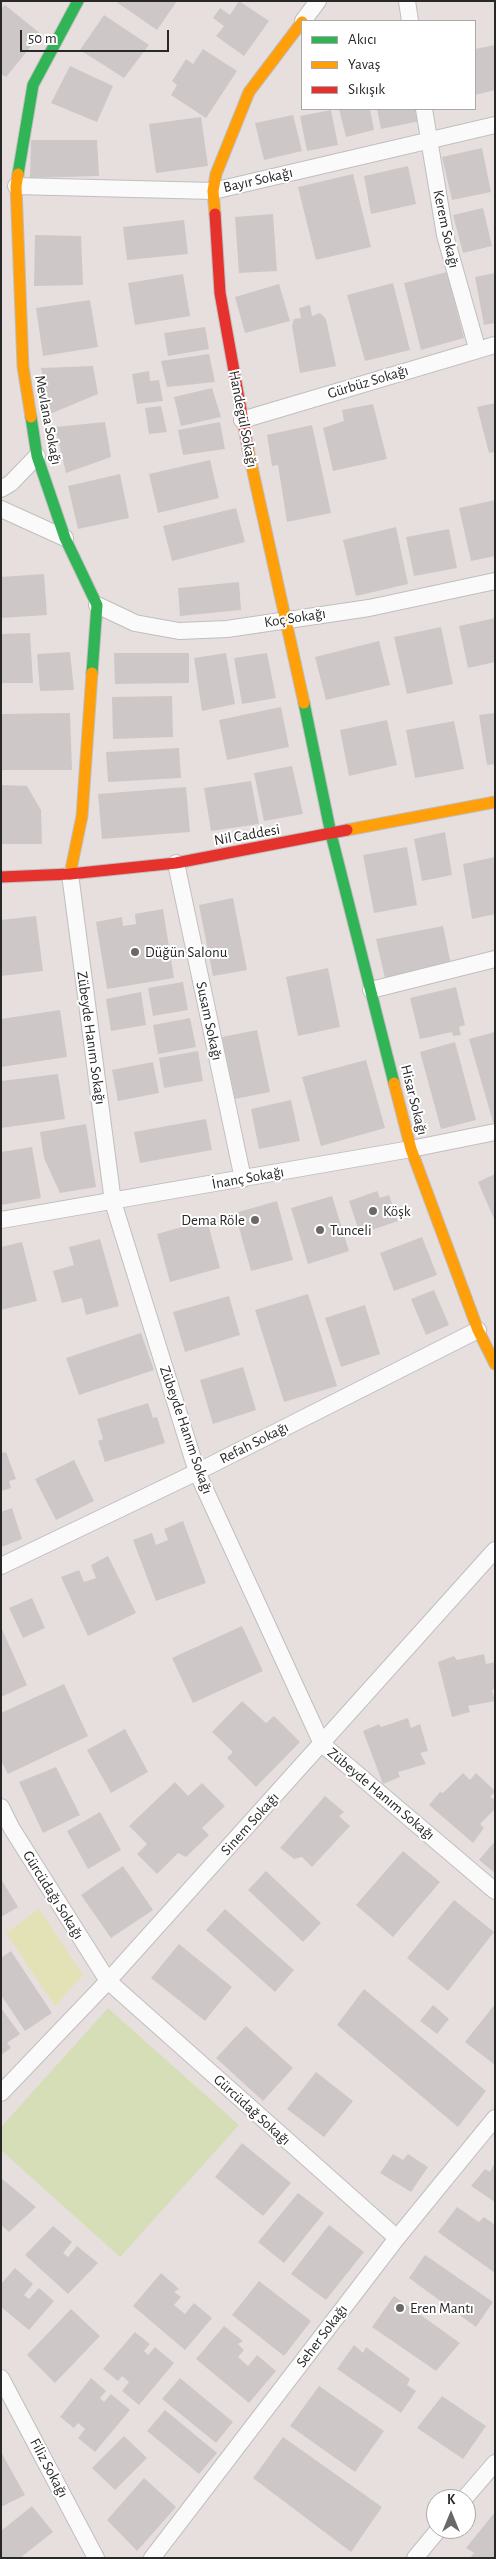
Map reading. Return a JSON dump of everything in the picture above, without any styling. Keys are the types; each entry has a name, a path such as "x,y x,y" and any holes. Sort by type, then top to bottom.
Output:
{"street":[{"name":"Mevlana Sokağı","path":"78,1 33,85 16,186 23,367 37,456 64,538 98,605"},
{"name":"Handegül Sokağı","path":"304,20 318,1"},
{"path":"407,1 410,20"},
{"name":"Handegül Sokağı","path":"301,25 249,92 216,174 213,191 220,293 242,420 287,619 331,834"},
{"name":"Kerem Sokağı","path":"424,110 445,235 477,348"},
{"name":"Bayır Sokağı","path":"16,186 213,191 495,126"},
{"name":"Gürbüz Sokağı","path":"242,420 477,348 495,345"},
{"path":"1,489 11,483 37,456"},
{"path":"1,509 64,538"},
{"name":"Koç Sokağı","path":"98,605 135,623 179,631 227,629 369,608 495,581"},
{"path":"70,874 82,816 98,605"},
{"name":"Nil Caddesi","path":"1,877 70,874 176,863 495,802"},
{"name":"Hisar Sokağı","path":"331,834 411,1149 478,1330 495,1364"},
{"name":"Susam Sokağı","path":"176,863 243,1179"},
{"name":"Zübeyde Hanım Sokağı","path":"70,874 113,1202 197,1472 322,1744 495,1891"},
{"path":"371,990 495,959"},
{"name":"İnanç Sokağı","path":"1,1220 243,1179 495,1132"},
{"name":"Refah Sokağı","path":"1,1566 197,1472 478,1330"},
{"name":"Sinem Sokağı","path":"1,2093 108,1981 495,1550"},
{"name":"Gürcüdağı Sokağı","path":"1,1807 12,1829 108,1981"},
{"name":"Gürcüdağ Sokağı","path":"108,1981 397,2238"},
{"name":"Seher Sokağı","path":"152,2558 397,2238 493,2125"},
{"name":"Filiz Sokağı","path":"1,2378 96,2558"},
{"path":"472,2489 495,2462"},
{"path":"415,2558 431,2539"}],"green space":[{"path":"39,1909 83,1975 55,2006 6,1933"},
{"path":"108,2008 239,2125 120,2257 1,2150 1,2127"}],"building":[{"path":"115,1 177,1 157,30"},
{"path":"239,1 269,21 244,56 216,36 224,26 213,18 220,8 230,15"},
{"path":"5,5 41,34 6,77 1,74 1,9"},
{"path":"104,15 149,45 124,78 80,50"},
{"path":"495,45 495,90 476,95 476,49"},
{"path":"203,49 237,71 206,118 171,95 177,85 172,81 186,59 193,64"},
{"path":"70,66 113,86 97,122 51,103"},
{"path":"331,110 338,145 307,151 300,116"},
{"path":"339,110 370,110 374,130 346,137"},
{"path":"377,110 418,110 420,121 381,129"},
{"path":"293,115 302,151 264,160 255,123"},
{"path":"201,117 208,166 156,173 149,124"},
{"path":"31,140 97,140 99,176 30,178"},
{"path":"482,148 491,192 452,200 442,157"},
{"path":"408,166 416,204 371,214 364,176"},
{"path":"353,174 371,247 316,260 298,187"},
{"path":"483,208 492,246 463,253 453,215"},
{"path":"273,214 277,271 239,273 235,217"},
{"path":"184,220 188,254 127,260 123,227"},
{"path":"35,235 81,236 83,285 34,286"},
{"path":"447,272 464,338 421,350 404,283"},
{"path":"495,273 495,323 484,325 475,277"},
{"path":"183,274 190,316 135,325 128,283"},
{"path":"393,283 410,350 365,361 347,295"},
{"path":"279,284 290,321 245,333 235,297"},
{"path":"90,300 98,347 43,356 36,308"},
{"path":"310,305 312,316 320,313 326,319 336,366 300,373 292,326 294,319 301,318 299,308"},
{"path":"205,327 209,349 168,356 164,333"},
{"path":"209,354 215,382 167,387 161,361"},
{"path":"93,366 98,394 50,414 41,368"},
{"path":"149,371 150,381 159,380 163,401 137,404 132,374"},
{"path":"212,388 221,417 181,426 174,397"},
{"path":"495,403 495,452 489,453 477,407"},
{"path":"373,404 387,459 333,471 323,428 344,421 342,410"},
{"path":"161,406 167,432 149,434 145,408"},
{"path":"105,422 111,457 66,473 55,427"},
{"path":"220,422 225,449 183,455 178,430"},
{"path":"312,425 331,513 287,522 278,465 272,466 267,435"},
{"path":"210,460 219,498 158,513 149,474"},
{"path":"120,474 129,518 78,529 68,486"},
{"path":"495,500 495,556 471,561 459,508"},
{"path":"236,508 245,542 172,561 163,526"},
{"path":"396,527 408,584 356,596 343,540"},
{"path":"449,529 457,568 414,576 406,537"},
{"path":"44,574 47,615 1,618 1,577"},
{"path":"239,582 241,610 180,616 178,588"},
{"path":"495,618 495,662 468,668 459,626"},
{"path":"441,627 453,684 407,694 394,637"},
{"path":"30,633 33,683 1,683 1,634"},
{"path":"379,641 390,685 326,700 315,657"},
{"path":"70,652 74,690 40,691 37,654"},
{"path":"114,653 189,653 189,683 115,684"},
{"path":"226,653 235,704 202,711 194,658"},
{"path":"267,653 276,698 242,704 234,658"},
{"path":"172,696 173,737 113,739 112,697"},
{"path":"281,707 289,747 227,760 219,720"},
{"path":"70,713 72,770 1,770 1,714"},
{"path":"495,713 495,764 487,765 479,715"},
{"path":"387,720 397,765 349,776 340,730"},
{"path":"454,721 464,769 415,778 406,730"},
{"path":"179,748 181,778 108,782 106,752"},
{"path":"292,766 303,814 264,821 254,773"},
{"path":"251,781 259,824 211,831 204,788"},
{"path":"2,785 27,786 41,810 42,844 1,844"},
{"path":"186,787 190,832 102,839 98,794"},
{"path":"445,832 452,875 422,881 414,839"},
{"path":"407,847 417,905 374,913 363,855"},
{"path":"495,857 495,914 472,919 463,864"},
{"path":"233,898 247,970 213,976 199,905"},
{"name":"Düğün Salonu","path":"163,909 174,978 107,989 96,922 122,917 123,926 136,924 135,914"},
{"path":"36,916 43,971 1,976 1,920"},
{"path":"443,926 451,965 385,978 376,939"},
{"path":"328,968 340,1027 298,1036 286,977"},
{"path":"183,982 188,1010 153,1016 148,988"},
{"path":"456,987 465,1025 459,1027 461,1035 453,1036 452,1032 420,1039 410,998"},
{"path":"141,992 146,1025 111,1031 106,999"},
{"path":"60,1010 67,1057 1,1067 1,1019"},
{"path":"190,1018 196,1047 158,1054 153,1025"},
{"path":"257,1030 270,1092 235,1099 222,1037"},
{"path":"495,1032 495,1122 493,1122 469,1039"},
{"path":"455,1042 476,1120 441,1129 420,1052"},
{"path":"198,1051 203,1081 164,1088 159,1058"},
{"path":"366,1060 385,1128 321,1146 302,1077"},
{"path":"153,1062 159,1093 118,1101 112,1070"},
{"path":"58,1074 65,1119 1,1128 1,1081"},
{"path":"291,1100 300,1141 259,1149 251,1109"},
{"path":"206,1119 212,1150 140,1163 134,1132"},
{"path":"86,1124 96,1187 60,1193 44,1158 40,1132"},
{"path":"32,1147 41,1198 1,1205 1,1152"},
{"path":"495,1174 495,1221 478,1182"},
{"name":"Köşk","path":"377,1191 380,1198 389,1195 398,1221 360,1234 349,1201"},
{"name":"Tunceli","path":"332,1196 349,1251 308,1264 291,1208"},
{"path":"277,1201 293,1260 251,1271 235,1213"},
{"path":"207,1220 220,1268 170,1282 157,1234"},
{"path":"422,1237 437,1275 394,1291 380,1253"},
{"path":"100,1239 119,1306 86,1315 82,1298 62,1303 53,1271 74,1265 69,1247"},
{"path":"22,1242 37,1301 1,1310 1,1247"},
{"path":"434,1290 449,1325 426,1335 411,1299"},
{"path":"308,1294 337,1386 284,1402 255,1310"},
{"path":"229,1296 240,1335 185,1352 173,1312"},
{"path":"365,1305 380,1354 341,1367 325,1318"},
{"path":"141,1333 154,1370 79,1395 66,1358"},
{"path":"243,1367 256,1410 213,1424 200,1380"},
{"path":"148,1403 153,1418 157,1417 165,1443 105,1462 98,1441 103,1439 97,1419"},
{"path":"6,1452 16,1479 9,1481 11,1488 1,1491 1,1453"},
{"path":"74,1460 94,1501 56,1520 35,1479"},
{"path":"12,1508 22,1539 1,1547 1,1512"},
{"path":"183,1521 206,1583 156,1601 133,1540 152,1533 156,1545 168,1540 164,1529"},
{"path":"108,1556 136,1613 88,1636 61,1577 79,1570 84,1582 96,1578 91,1565"},
{"path":"32,1598 45,1628 23,1638 9,1608"},
{"path":"242,1626 263,1671 193,1703 172,1658"},
{"path":"1,1627 27,1685 1,1697"},
{"path":"484,1654 486,1664 495,1662 495,1689 492,1690 495,1701 468,1706 470,1712 452,1717 438,1662 454,1656 457,1660"},
{"path":"64,1684 88,1736 8,1774 1,1760 1,1713"},
{"path":"242,1701 266,1723 274,1716 300,1742 256,1787 227,1758 233,1752 212,1732"},
{"path":"408,1718 411,1728 420,1724 428,1751 420,1753 426,1764 398,1772 400,1777 383,1784 363,1731 379,1724 381,1727"},
{"path":"125,1729 148,1772 111,1793 87,1750"},
{"path":"56,1767 80,1815 43,1833 19,1782"},
{"path":"463,1773 470,1780 476,1773 495,1791 490,1797 495,1800 495,1809 480,1824 484,1828 473,1843 429,1805 440,1792 443,1793"},
{"path":"175,1782 188,1796 202,1783 225,1806 202,1828 209,1835 186,1857 178,1853 157,1874 137,1854 147,1844 129,1826"},
{"path":"325,1796 344,1812 339,1816 350,1826 312,1867 302,1857 294,1859 280,1848"},
{"path":"100,1812 121,1850 88,1869 67,1831"},
{"path":"495,1841 495,1873 479,1860"},
{"path":"403,1851 440,1882 393,1937 356,1905"},
{"path":"123,1866 153,1910 111,1938 81,1895"},
{"path":"266,1871 321,1923 303,1942 248,1890"},
{"path":"1,1879 18,1907 1,1917"},
{"path":"454,1900 494,1932 448,1991 407,1958"},
{"path":"225,1909 294,1970 275,1992 206,1930"},
{"path":"179,1944 232,1987 205,2021 151,1978"},
{"path":"11,1951 52,2013 25,2031 1,1995 1,1958"},
{"path":"364,1989 486,2091 458,2127 337,2025"},
{"path":"495,2004 495,2065 465,2042"},
{"path":"433,2005 449,2019 437,2034 420,2021"},
{"path":"1,2008 20,2034 7,2043 11,2048 1,2055"},
{"path":"246,2026 293,2068 263,2101 216,2058"},
{"path":"316,2072 353,2101 324,2137 287,2109"},
{"path":"242,2143 291,2183 263,2216 215,2177"},
{"path":"393,2154 403,2160 408,2154 428,2167 411,2192 380,2173"},
{"path":"495,2162 495,2202 471,2186 485,2169 490,2172"},
{"path":"1,2178 36,2207 9,2232 1,2225"},
{"path":"298,2193 324,2213 284,2263 258,2242"},
{"path":"457,2207 479,2222 484,2217 495,2225 495,2273 438,2232"},
{"path":"329,2225 364,2252 326,2300 291,2274"},
{"path":"53,2226 72,2242 63,2253 68,2257 77,2246 98,2263 68,2294 25,2255"},
{"path":"425,2255 493,2302 476,2327 409,2278"},
{"path":"15,2268 33,2284 24,2295 29,2299 39,2288 54,2301 29,2330 1,2307 1,2284"},
{"path":"161,2273 179,2289 174,2292 181,2297 174,2305 185,2314 194,2303 212,2318 185,2350 133,2306"},
{"path":"259,2281 311,2321 284,2356 232,2315"},
{"path":"394,2296 460,2343 436,2371 372,2327"},
{"path":"71,2309 100,2336 55,2383 27,2355"},
{"path":"224,2326 243,2341 238,2344 244,2350 238,2357 248,2366 257,2355 276,2371 249,2403 196,2359"},
{"path":"135,2332 150,2344 144,2351 148,2355 155,2347 174,2363 139,2405 122,2391 129,2382 122,2376 118,2381 103,2369"},
{"path":"354,2345 363,2353 366,2347 410,2379 407,2385 416,2391 401,2413 337,2369"},
{"path":"91,2378 106,2391 100,2398 104,2402 111,2394 130,2410 95,2452 78,2438 85,2429 78,2423 74,2428 60,2417"},
{"path":"180,2378 233,2422 216,2443 162,2399"},
{"path":"319,2386 384,2431 355,2472 290,2426"},
{"path":"442,2396 486,2426 463,2459 417,2428"},
{"path":"165,2410 217,2453 199,2474 147,2431"},
{"path":"124,2436 147,2458 115,2490 92,2468"},
{"path":"283,2437 382,2507 351,2552 253,2478"},
{"path":"1,2452 25,2495 1,2507"},
{"path":"144,2478 176,2507 137,2551 107,2520"},
{"path":"32,2506 53,2532 20,2558 1,2558 1,2531"},
{"path":"495,2512 495,2558 470,2558 474,2553 466,2548 473,2539 476,2539 476,2536"}],"traffic: fast":[{"path":"18,174 33,85 78,1"},
{"path":"31,417 37,456 65,538 97,605 92,673"},
{"path":"304,703 331,834 394,1083"}],"traffic: slow":[{"path":"215,214 213,191 216,174 249,92 301,23"},
{"path":"18,174 16,186 23,367 31,417"},
{"path":"248,449 304,703"},
{"path":"70,874 82,816 92,673"},
{"path":"347,830 495,802"},
{"path":"394,1083 411,1149 478,1330 495,1364"}],"traffic: jam":[{"path":"215,214 220,293 248,449"},
{"path":"1,877 70,874 176,863 347,830"}],"place":[{"name":"Düğün Salonu","path":"135,952"},
{"name":"Köşk","path":"373,1211"},
{"name":"Dema Röle","path":"255,1220"},
{"name":"Tunceli","path":"320,1230"},
{"name":"Eren Mantı","path":"400,2308"}]}
